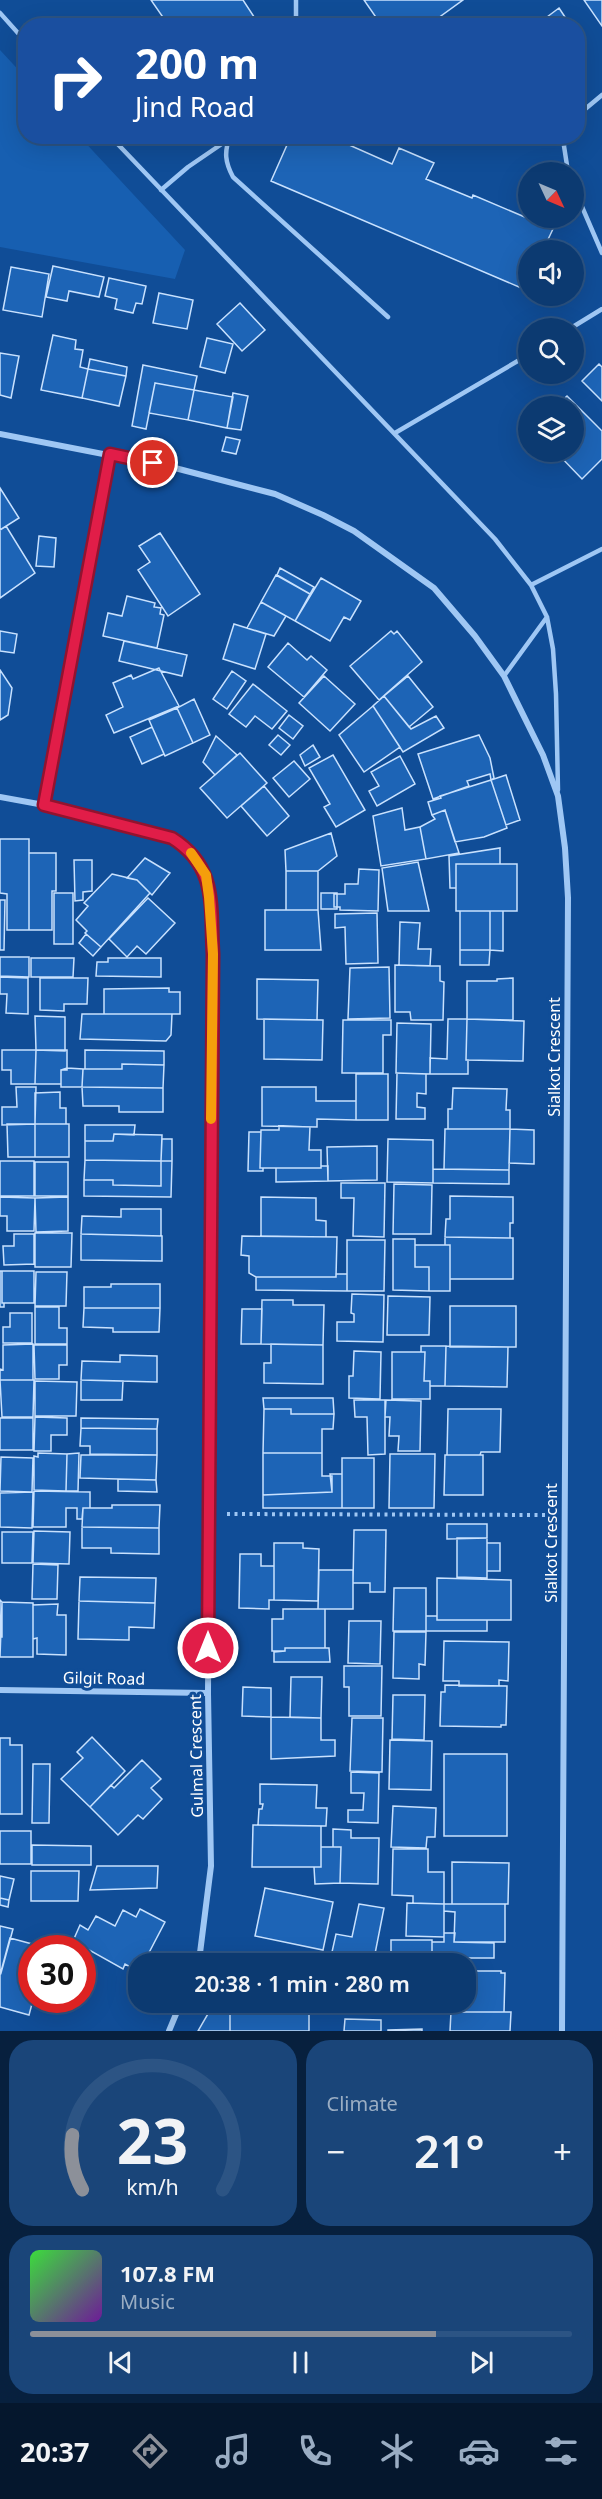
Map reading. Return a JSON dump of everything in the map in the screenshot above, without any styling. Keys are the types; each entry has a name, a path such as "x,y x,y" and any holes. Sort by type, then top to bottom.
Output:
{"street":[{"name":"Sialkot Crescent","path":"0,434 110,454 275,494 354,531 434,588 475,636 504,676 543,755 558,796 565,848 568,909 562,2031"},
{"path":"44,805 110,454"},
{"name":"Gulmal Crescent","path":"0,797 44,805 172,838 197,858 206,875 213,954 208,1694 211,1866 200,1953"},
{"name":"Gilgit Road","path":"0,1690 208,1694"},
{"path":"169,2031 176,2013"}],"lane":[{"path":"296,0 296,18"},
{"path":"0,14 18,33"},
{"path":"585,109 602,95"},
{"path":"118,144 495,539 531,585 547,617 553,649 558,796"},
{"path":"161,190 188,167 221,144"},
{"path":"228,144 225,154 226,164 233,177 388,317"},
{"path":"564,144 566,162"},
{"path":"584,211 602,253"},
{"path":"584,320 602,309"},
{"path":"395,433 518,362"},
{"path":"531,585 602,549"},
{"path":"504,676 547,617"}],"path":[{"path":"209,1514 565,1516"}],"shaded area":[{"path":"0,50 18,69 18,144 87,144 185,250 175,279 0,247"}],"building":[{"path":"151,0 243,0 255,18 163,18"},
{"path":"364,0 463,0 438,18 376,18"},
{"path":"584,0 602,0 602,26"},
{"path":"559,8 566,18 546,18"},
{"path":"287,144 347,144 392,164 399,148 434,163 426,179 472,198 473,195 518,214 518,228 553,229 548,240 518,240 518,287 271,181"},
{"path":"53,266 104,277 99,297 69,291 67,301 46,297"},
{"path":"11,267 49,274 42,317 3,310"},
{"path":"109,278 146,286 142,304 136,303 133,313 115,309 117,299 105,296"},
{"path":"159,293 193,300 187,329 153,323"},
{"path":"240,303 265,330 242,351 217,324"},
{"path":"53,335 76,340 75,349 83,350 80,367 88,369 82,398 41,390"},
{"path":"207,338 233,344 225,373 200,367"},
{"path":"0,353 19,356 11,398 0,395"},
{"path":"90,359 127,367 126,376 88,369"},
{"path":"599,364 602,367 602,401 584,383 584,379"},
{"path":"143,365 197,376 194,390 155,383 146,429 132,426"},
{"path":"88,369 126,376 119,406 82,398"},
{"path":"155,383 194,390 188,420 149,413"},
{"path":"194,390 233,397 227,428 188,420"},
{"path":"233,393 248,396 241,430 227,428"},
{"path":"584,413 602,431 602,459 582,479 566,462 584,462"},
{"path":"226,437 240,440 236,454 222,451"},
{"path":"0,488 19,518 0,530"},
{"path":"6,526 35,573 0,598 0,530"},
{"path":"160,533 200,594 168,616 138,570 150,562 139,546"},
{"path":"39,536 56,538 54,567 36,566"},
{"path":"280,568 314,587 310,594 277,575"},
{"path":"276,575 310,594 295,621 261,602"},
{"path":"321,578 361,601 350,620 344,617 330,641 295,621"},
{"path":"127,596 155,603 154,607 161,608 160,614 164,615 157,648 103,636 108,613 122,616"},
{"path":"261,602 286,616 274,636 247,628"},
{"path":"234,624 266,634 255,669 223,659"},
{"path":"0,631 17,634 14,653 0,651"},
{"path":"391,631 394,634 397,631 422,662 379,700 350,666"},
{"path":"124,641 187,655 182,676 119,661"},
{"path":"288,643 307,660 311,656 327,670 304,697 268,667"},
{"path":"159,668 179,706 114,733 106,715 123,707 113,683 131,675 133,679"},
{"path":"0,670 12,688 8,715 0,720"},
{"path":"232,671 246,681 227,709 213,699"},
{"path":"324,676 355,704 330,731 299,703"},
{"path":"408,676 433,707 409,727 384,696"},
{"path":"253,684 287,711 272,729 255,716 246,727 229,714"},
{"path":"384,696 411,729 436,716 444,728 403,752 373,706"},
{"path":"194,699 210,735 193,743 177,708"},
{"path":"373,706 400,747 364,772 339,735"},
{"path":"177,708 193,743 165,756 149,720"},
{"path":"289,715 303,726 293,739 279,728"},
{"path":"152,727 164,754 142,764 130,737"},
{"path":"278,735 290,745 281,755 269,745"},
{"path":"479,735 490,758 494,778 491,780 490,774 467,781 469,786 433,799 418,754"},
{"path":"216,736 237,755 215,775 203,762"},
{"path":"313,745 320,757 305,766 300,755"},
{"path":"240,753 267,783 227,818 200,788"},
{"path":"333,755 365,810 336,827 324,807 330,804 309,768"},
{"path":"400,756 415,784 377,806 369,791 379,786 371,772"},
{"path":"294,761 310,779 289,797 273,778"},
{"path":"506,775 520,820 506,825 491,780"},
{"path":"491,780 507,828 484,837 455,842 445,810 432,815 428,802"},
{"path":"264,786 289,816 267,836 241,806"},
{"path":"402,808 405,830 420,827 426,859 381,866 373,816"},
{"path":"445,810 459,853 426,859 420,827 435,819 432,815"},
{"path":"331,833 337,856 318,871 286,871 285,850"},
{"path":"0,839 29,839 29,930 7,930 7,894 0,893"},
{"path":"500,848 500,864 456,864 456,888 450,888 449,856"},
{"path":"29,853 56,853 56,891 52,891 52,930 29,930"},
{"path":"145,858 170,873 152,895 137,880 127,878"},
{"path":"74,860 92,860 92,891 83,892 83,900 75,901"},
{"path":"418,862 429,911 388,911 382,868"},
{"path":"456,864 517,864 517,911 456,911"},
{"path":"359,869 379,870 378,911 340,910 340,907 334,907 334,894 345,894 345,884 358,884"},
{"path":"286,871 318,871 318,910 286,910"},
{"path":"112,874 137,880 150,893 101,947 85,933 87,931 76,920 88,906 84,903"},
{"path":"54,893 73,893 73,944 54,944"},
{"path":"321,893 337,893 337,909 321,909"},
{"path":"148,898 175,923 146,954 137,946 127,957 109,939"},
{"path":"0,900 5,900 4,950 0,950"},
{"path":"265,910 318,910 321,950 265,950"},
{"path":"460,911 490,911 490,950 460,950"},
{"path":"490,911 503,911 503,951 490,950"},
{"path":"377,913 378,963 346,964 345,927 335,928 335,914"},
{"path":"400,922 420,923 418,949 431,949 430,966 399,965"},
{"path":"86,934 101,947 93,956 79,943"},
{"path":"460,950 490,950 489,965 460,965"},
{"path":"0,957 29,957 29,977 0,976"},
{"path":"31,958 74,958 73,977 31,977"},
{"path":"108,958 161,958 161,977 96,976 97,962 108,962"},
{"path":"395,965 440,966 440,981 444,982 443,1020 411,1020 410,1012 395,1012"},
{"path":"389,967 390,1018 348,1019 350,968"},
{"path":"0,977 28,978 28,1014 6,1013 7,994 0,994"},
{"path":"40,978 88,978 87,1004 64,1004 64,1011 40,1010"},
{"path":"513,978 513,1020 467,1019 467,981 497,981 497,979"},
{"path":"257,979 318,980 317,1020 257,1019"},
{"path":"169,988 169,992 180,992 180,1014 104,1014 104,989"},
{"path":"82,1014 172,1014 171,1035 166,1041 80,1039"},
{"path":"35,1016 65,1017 65,1051 36,1050"},
{"path":"264,1019 323,1020 322,1060 264,1059"},
{"path":"448,1019 467,1019 468,1074 430,1074 430,1058 447,1059"},
{"path":"467,1019 524,1021 523,1061 466,1060"},
{"path":"343,1020 391,1020 391,1035 383,1035 383,1073 342,1073"},
{"path":"397,1023 431,1024 430,1074 396,1073"},
{"path":"2,1050 36,1050 35,1084 11,1084 11,1070 2,1070"},
{"path":"36,1050 67,1050 67,1070 61,1070 61,1084 35,1084"},
{"path":"85,1050 164,1051 164,1065 122,1064 122,1069 85,1069"},
{"path":"122,1064 164,1065 163,1088 82,1087 83,1069 122,1069"},
{"path":"83,1069 82,1087 61,1087 61,1070"},
{"path":"397,1073 426,1074 426,1094 417,1093 417,1107 425,1108 425,1119 396,1119"},
{"path":"356,1074 388,1074 388,1120 356,1120"},
{"path":"16,1087 36,1087 35,1124 2,1125 2,1107 17,1107"},
{"path":"82,1087 163,1088 163,1112 119,1112 119,1106 83,1106"},
{"path":"262,1087 316,1087 316,1101 356,1101 356,1120 317,1119 317,1127 262,1126"},
{"path":"453,1088 507,1089 506,1110 510,1110 510,1129 448,1129 448,1109 452,1109"},
{"path":"60,1092 60,1108 66,1108 66,1124 35,1124 35,1093"},
{"path":"7,1124 35,1124 35,1157 8,1157"},
{"path":"35,1124 69,1124 69,1157 35,1157"},
{"path":"85,1125 135,1125 134,1135 114,1134 113,1141 85,1141"},
{"path":"279,1126 310,1127 309,1150 321,1150 321,1168 260,1168 261,1130 279,1130"},
{"path":"445,1129 510,1129 509,1170 444,1169"},
{"path":"510,1129 534,1130 534,1164 509,1163"},
{"path":"249,1132 261,1132 260,1168 263,1168 263,1171 248,1171"},
{"path":"114,1134 162,1135 161,1161 85,1160 85,1141 113,1141"},
{"path":"162,1139 172,1139 172,1161 161,1161"},
{"path":"388,1139 433,1140 433,1183 387,1182"},
{"path":"377,1146 377,1180 328,1181 327,1147"},
{"path":"85,1160 161,1161 161,1186 113,1185 113,1180 84,1180"},
{"path":"0,1161 34,1161 34,1196 0,1196"},
{"path":"161,1161 172,1161 171,1197 84,1196 84,1180 113,1180 113,1185 161,1186"},
{"path":"35,1162 68,1162 68,1196 35,1196"},
{"path":"321,1166 328,1166 328,1181 276,1182 276,1168 321,1168"},
{"path":"433,1169 509,1170 509,1184 433,1183"},
{"path":"341,1183 385,1183 384,1237 353,1236 354,1198 341,1198"},
{"path":"394,1184 432,1185 431,1234 393,1234"},
{"path":"450,1196 513,1197 513,1223 510,1223 510,1238 445,1237 446,1219 450,1219"},
{"path":"0,1197 35,1198 34,1231 7,1231 7,1216 0,1216"},
{"path":"68,1197 68,1231 36,1232 35,1198"},
{"path":"261,1197 316,1198 316,1220 326,1221 326,1237 261,1236"},
{"path":"121,1209 161,1209 161,1236 81,1234 82,1216 121,1217"},
{"path":"35,1233 72,1233 71,1267 35,1267"},
{"path":"14,1234 34,1234 34,1264 4,1265 3,1246 14,1246"},
{"path":"81,1234 162,1236 162,1261 81,1260"},
{"path":"242,1236 337,1237 336,1277 256,1277 249,1273 249,1256 241,1255"},
{"path":"445,1237 513,1238 513,1279 450,1279 450,1245 445,1245"},
{"path":"393,1239 415,1239 415,1267 429,1267 429,1291 393,1290"},
{"path":"347,1240 385,1240 384,1291 347,1291"},
{"path":"415,1245 450,1245 450,1291 429,1291 429,1267 415,1267"},
{"path":"0,1271 2,1271 4,1307 0,1307"},
{"path":"2,1271 34,1271 34,1303 2,1303"},
{"path":"36,1272 67,1272 66,1306 35,1306"},
{"path":"336,1274 347,1274 347,1291 256,1290 256,1277 336,1277"},
{"path":"111,1284 160,1284 160,1308 84,1308 84,1287 111,1287"},
{"path":"352,1294 384,1295 383,1342 337,1341 337,1322 354,1322 354,1314 351,1313"},
{"path":"388,1296 430,1297 429,1335 387,1335"},
{"path":"262,1300 293,1300 293,1305 324,1305 323,1345 261,1344"},
{"path":"450,1306 516,1306 516,1347 450,1347"},
{"path":"35,1307 59,1307 59,1328 67,1328 67,1344 35,1344"},
{"path":"84,1308 160,1308 159,1332 113,1332 113,1328 83,1327"},
{"path":"242,1309 262,1309 261,1344 241,1344"},
{"path":"10,1313 32,1313 32,1343 3,1343 3,1327 10,1327"},
{"path":"33,1344 33,1380 0,1380 0,1369 3,1370 3,1345"},
{"path":"271,1344 323,1345 323,1384 264,1383 264,1363 271,1363"},
{"path":"34,1345 67,1345 67,1365 59,1365 59,1379 35,1379"},
{"path":"421,1346 446,1346 445,1386 430,1386 430,1381 424,1381 425,1352 421,1352"},
{"path":"446,1346 508,1347 507,1387 445,1386"},
{"path":"354,1351 381,1352 380,1399 349,1398 349,1376 353,1376"},
{"path":"392,1352 425,1352 424,1381 430,1381 430,1399 392,1399"},
{"path":"120,1355 157,1356 157,1382 81,1380 82,1361 120,1362"},
{"path":"0,1380 34,1380 33,1417 2,1417"},
{"path":"81,1380 123,1381 122,1400 81,1400"},
{"path":"35,1381 77,1382 76,1416 35,1416"},
{"path":"263,1398 333,1398 334,1414 291,1414 291,1409 264,1409"},
{"path":"354,1400 385,1400 385,1454 368,1455 367,1417 355,1417"},
{"path":"386,1400 421,1401 420,1451 398,1451 399,1436 389,1436 390,1417 385,1417"},
{"path":"264,1409 291,1409 291,1414 334,1414 333,1429 322,1429 322,1453 263,1453"},
{"path":"448,1409 501,1409 500,1452 481,1452 480,1455 447,1455"},
{"path":"35,1417 67,1418 67,1435 51,1435 51,1451 34,1451"},
{"path":"0,1418 33,1418 33,1450 0,1450"},
{"path":"81,1418 158,1419 157,1429 81,1428"},
{"path":"81,1428 157,1429 157,1455 90,1454 90,1446 80,1446"},
{"path":"38,1453 67,1454 66,1491 34,1490 34,1456 38,1457"},
{"path":"79,1453 78,1491 66,1491 67,1454"},
{"path":"263,1453 322,1453 322,1476 332,1476 332,1492 263,1495"},
{"path":"390,1454 435,1454 434,1508 389,1508"},
{"path":"81,1455 157,1455 156,1480 80,1478"},
{"path":"445,1455 483,1455 483,1495 444,1495"},
{"path":"1,1457 33,1458 32,1492 0,1491"},
{"path":"342,1458 374,1458 374,1508 342,1508"},
{"path":"330,1474 342,1474 342,1508 263,1508 263,1495 332,1492"},
{"path":"118,1479 156,1480 157,1492 118,1491"},
{"path":"34,1491 90,1492 90,1508 83,1508 82,1519 77,1519 77,1508 66,1508 66,1527 33,1527"},
{"path":"33,1492 32,1528 0,1527 0,1493"},
{"path":"112,1505 160,1505 159,1528 82,1527 83,1508 112,1508"},
{"path":"447,1524 487,1524 487,1538 447,1539"},
{"path":"82,1527 159,1528 159,1554 111,1553 111,1548 82,1548"},
{"path":"354,1530 386,1530 385,1592 370,1592 370,1583 353,1583"},
{"path":"34,1531 70,1532 69,1564 33,1563"},
{"path":"2,1532 33,1532 32,1563 2,1563"},
{"path":"457,1538 487,1538 487,1578 457,1577"},
{"path":"274,1543 303,1543 303,1548 319,1549 318,1601 274,1600"},
{"path":"487,1543 500,1543 500,1571 487,1571"},
{"path":"240,1554 261,1554 261,1566 274,1566 274,1600 269,1600 269,1609 239,1608"},
{"path":"33,1564 58,1565 57,1599 32,1599"},
{"path":"319,1570 353,1570 353,1609 318,1609"},
{"path":"80,1577 156,1578 155,1603 79,1601"},
{"path":"437,1578 511,1580 511,1620 437,1620"},
{"path":"394,1588 426,1588 426,1631 393,1631"},
{"path":"0,1600 2,1602 2,1637 0,1637"},
{"path":"79,1601 155,1603 154,1628 129,1627 129,1640 78,1639"},
{"path":"2,1602 33,1603 33,1657 0,1657"},
{"path":"58,1604 57,1615 66,1615 66,1655 37,1654 37,1638 33,1639 33,1605"},
{"path":"283,1609 325,1609 325,1648 285,1648 285,1651 272,1651 272,1619 283,1619"},
{"path":"426,1616 437,1616 437,1620 487,1620 487,1631 426,1631"},
{"path":"349,1621 381,1621 380,1664 348,1663"},
{"path":"394,1632 426,1632 425,1665 419,1664 419,1679 393,1678"},
{"path":"444,1641 509,1642 508,1681 499,1680 499,1686 459,1686 459,1681 443,1681"},
{"path":"285,1648 329,1648 330,1662 274,1662 274,1652 285,1651"},
{"path":"344,1666 382,1666 381,1716 349,1716 349,1687 344,1687"},
{"path":"291,1677 322,1677 321,1718 290,1717"},
{"path":"445,1685 507,1686 506,1725 501,1725 501,1727 440,1726 441,1692 445,1692"},
{"path":"243,1687 271,1688 271,1717 242,1716"},
{"path":"393,1695 425,1695 424,1740 392,1739"},
{"path":"271,1717 321,1718 321,1740 335,1740 335,1756 271,1759"},
{"path":"352,1718 383,1718 382,1772 350,1771"},
{"path":"92,1737 125,1771 90,1807 61,1779 83,1758 77,1752"},
{"path":"0,1738 10,1738 10,1745 22,1745 22,1814 0,1814"},
{"path":"390,1740 432,1741 431,1790 389,1789"},
{"path":"444,1754 507,1754 507,1836 444,1836"},
{"path":"142,1760 161,1779 151,1788 162,1799 143,1819 138,1815 118,1835 90,1807 111,1785 114,1788"},
{"path":"33,1764 50,1764 49,1823 32,1823"},
{"path":"351,1772 379,1773 378,1823 348,1822 348,1810 363,1810 364,1793 351,1793"},
{"path":"260,1784 317,1785 316,1808 327,1808 326,1826 258,1825 259,1809 262,1809 263,1804 260,1804"},
{"path":"393,1806 436,1808 435,1837 427,1837 426,1848 391,1847"},
{"path":"253,1825 321,1826 321,1867 252,1867"},
{"path":"333,1829 351,1830 351,1838 379,1838 378,1884 340,1883 341,1847 333,1847"},
{"path":"0,1831 31,1831 31,1864 0,1864"},
{"path":"32,1845 91,1846 91,1865 32,1865"},
{"path":"321,1847 341,1847 340,1883 315,1884 314,1867 321,1867"},
{"path":"393,1849 428,1849 428,1872 444,1872 444,1904 413,1903 413,1896 392,1895"},
{"path":"452,1862 509,1863 508,1904 452,1904"},
{"path":"97,1866 158,1866 157,1888 90,1890"},
{"path":"31,1871 79,1871 78,1901 31,1901"},
{"path":"0,1876 14,1879 9,1900 0,1898"},
{"path":"265,1888 333,1902 323,1950 255,1936"},
{"path":"0,1898 9,1900 8,1907 0,1905"},
{"path":"407,1903 444,1904 444,1937 406,1936"},
{"path":"359,1904 384,1908 375,1953 332,1953 336,1934 352,1937"},
{"path":"444,1904 505,1904 505,1942 454,1942 455,1912 444,1911"},
{"path":"140,1909 165,1922 149,1953 128,1953 128,1966 125,1964 123,1969 96,1954 96,1935 76,1935 80,1925 88,1930 96,1916 115,1926 123,1910 136,1917"},
{"path":"0,1926 13,1929 1,1973 0,1972"},
{"path":"444,1933 455,1933 454,1942 494,1943 494,1958 476,1958 476,1953 432,1953 432,1942 444,1942"},
{"path":"10,1938 18,1940 18,2012 0,2007 0,1975"},
{"path":"391,1940 432,1940 432,1953 391,1953"},
{"path":"476,1971 505,1973 504,2012 476,2012"},
{"path":"511,2012 510,2031 450,2031 451,2013"},
{"path":"208,2013 230,2013 230,2031 198,2031"},
{"path":"230,2013 309,2013 309,2031 230,2031"},
{"path":"345,2019 381,2020 381,2031 344,2031"},
{"path":"422,2029 422,2031 388,2031 388,2030"}],"slow traffic":[{"path":"191,853 197,858 206,875 209,897 213,954 211,1119"}],"route":[{"path":"153,463 110,454 44,805 172,838 197,858 206,875 213,954 208,1648"}]}
